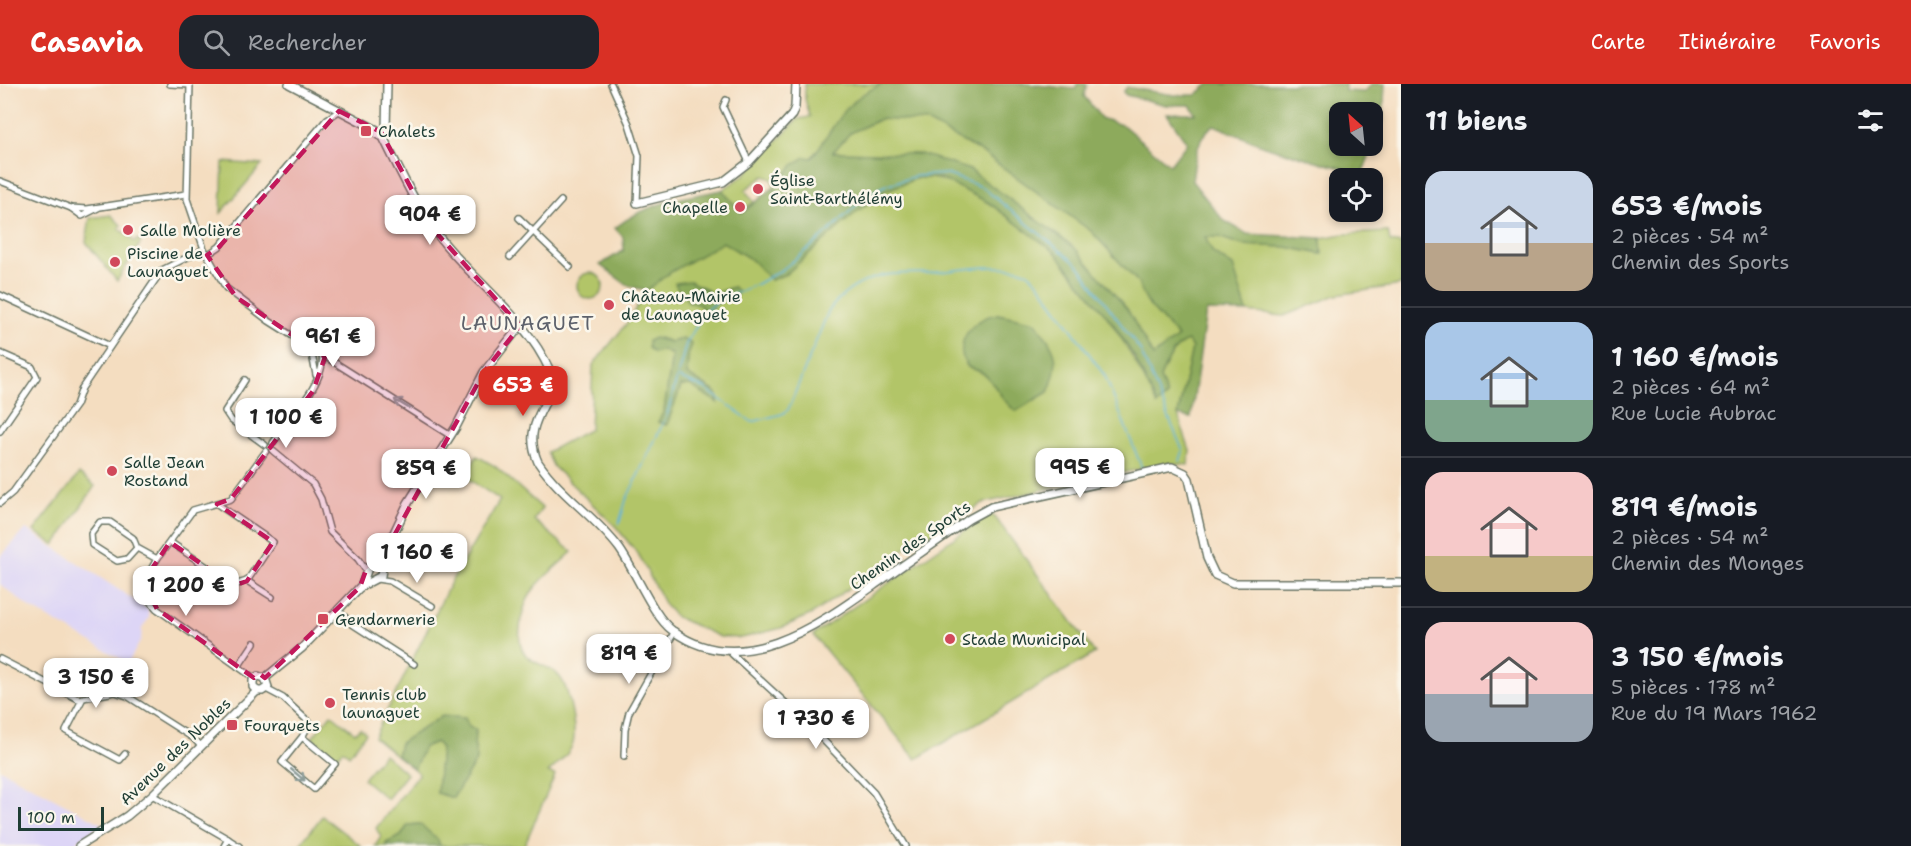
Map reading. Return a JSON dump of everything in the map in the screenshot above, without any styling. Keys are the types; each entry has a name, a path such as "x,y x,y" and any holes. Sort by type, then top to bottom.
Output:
{"street":[{"path":"170,84 190,85 186,194 204,249 226,288 311,348 450,436"},
{"path":"289,84 377,129"},
{"path":"360,587 376,579 381,570 384,554 408,503 450,436 484,372 520,326 433,229 385,133 387,84"},
{"path":"611,84 629,124 639,156 637,203 715,185 731,177 749,162 792,115 795,107 796,84"},
{"path":"726,100 723,107 749,162"},
{"path":"327,119 331,106"},
{"path":"385,133 378,135 377,129 386,106"},
{"path":"207,255 219,247 327,119 339,111"},
{"path":"0,181 71,208 100,207 186,194"},
{"path":"510,257 535,233 561,201"},
{"path":"519,218 570,267"},
{"path":"0,503 14,492 76,405 82,388 162,270 204,249"},
{"path":"0,295 110,346"},
{"name":"Chemin des Sports","path":"520,326 544,360 552,380 552,387 532,431 533,452 538,462 619,548 655,607 675,631 720,650 750,649 813,627 969,519 991,507 1163,468 1180,469 1189,479 1207,558 1211,568 1222,580 1253,585 1401,583"},
{"path":"311,348 315,359 316,378"},
{"path":"0,353 32,367 37,377 0,431"},
{"path":"254,678 152,605 147,579 158,559 193,510 231,500 313,391 323,363 322,355"},
{"path":"245,381 225,411 231,420 313,484 321,498 330,532 358,559 367,573 376,579 390,581"},
{"path":"170,542 234,585 247,581 273,542 218,504"},
{"path":"137,548 127,559 117,561 92,545 91,534 100,522 110,522 133,538 137,548 158,559"},
{"path":"265,678 302,648 360,587 367,573 384,554"},
{"path":"358,559 381,570 390,581 432,606"},
{"path":"247,581 272,597"},
{"path":"338,610 352,624 414,664"},
{"path":"624,756 625,729 629,712 675,631"},
{"path":"238,667 254,643"},
{"path":"732,654 801,717 874,793 906,846"},
{"path":"0,659 82,700 115,692 127,696 193,738 201,746"},
{"path":"254,678 260,676 265,678 268,683 266,689"},
{"path":"254,678 252,685 257,691 266,689 283,698 309,719 309,727 282,762 314,789 335,764 302,737"},
{"name":"Avenue des Nobles","path":"79,846 127,816 152,795 257,691"},
{"path":"82,700 66,731 120,760 125,754"},
{"path":"152,795 239,846"},
{"path":"224,846 228,839"}],"highlighted area":[{"path":"339,111 381,132 433,229 520,326 484,372 384,554 366,570 360,587 265,678 260,674 254,678 157,609 146,586 149,573 170,542 233,586 247,581 273,542 217,504 231,499 313,391 325,357 236,297 207,255 219,247"}],"shaded area":[{"path":"26,529 148,609 149,618 142,628 141,640 128,663 29,607 0,584 0,557"},
{"path":"0,769 102,824 71,846 0,846"}],"green space":[{"path":"805,84 906,84 833,130 808,162 776,194 772,189 774,186 772,179 764,176 745,190 754,202 744,209 739,203 735,205 722,190 743,176 798,119 810,117 805,99"},
{"path":"881,84 1026,84 1075,89 1077,84 1087,84 1084,96 1101,118 1124,126 1170,165 1187,143 1167,114 1196,114 1190,105 1166,105 1126,95 1123,92 1127,87 1173,95 1196,95 1209,84 1345,84 1345,91 1365,92 1371,84 1385,84 1383,121 1383,102 1329,102 1329,156 1369,156 1364,168 1341,168 1264,146 1214,125 1203,136 1197,150 1192,181 1223,220 1247,234 1321,238 1322,254 1286,247 1242,245 1219,237 1205,237 1213,253 1233,266 1247,312 1206,311 1191,418 1178,415 1192,348 1188,341 1174,351 1160,378 1167,396 1157,405 1135,358 1114,325 1055,252 989,203 940,178 918,178 884,191 855,213 786,274 771,280 752,260 723,242 669,273 646,291 627,285 600,265 624,250 623,237 615,228 639,212 652,207 722,190 742,213 772,189 774,190 792,166 805,157 812,158 843,112 861,95","holes":["880,119 927,122 980,151 1091,231 1137,281 1148,304 1178,337 1153,356 1127,309 1075,248 970,170 921,154 833,152 850,133"]},
{"path":"881,119 927,122 980,151 1091,231 1137,281 1148,304 1178,337 1153,356 1127,309 1012,203 970,170 873,153 832,152 850,133"},
{"path":"223,162 262,165 221,213"},
{"path":"919,177 944,181 977,196 1045,244 1072,270 1100,306 1125,344 1157,405 1167,396 1160,378 1174,351 1188,341 1192,348 1178,415 1190,451 1188,465 1168,463 983,503 946,528 920,538 812,614 781,628 742,638 720,637 676,617 665,605 638,554 616,527 553,466 547,452 590,429 593,365 627,323 646,291 669,273 723,242 752,260 786,274 855,213 884,191","holes":["702,286 713,294 733,287 736,296 717,303 707,313 700,305 688,302","998,314 1035,322 1050,347 1054,364 1052,382 1048,392 1016,411 987,377 969,368 964,361 964,339 977,324","659,338 671,342 683,339 688,356 687,374 717,393 718,402 690,385 681,386 666,425 658,422 664,411 672,355 663,350"]},
{"name":"Piscine de Launaguet","path":"111,215 121,225 119,228 135,242 138,239 141,242 117,281 86,242 90,218"},
{"path":"1388,232 1390,242 1401,244 1401,285 1336,295 1284,316 1247,312 1233,267 1213,253 1204,236 1219,237 1242,245 1286,247 1321,254 1321,238 1344,234"},
{"path":"590,273 599,277 603,286 599,295 590,299 581,295 577,286 581,277"},
{"path":"690,281 713,294 733,287 738,291 736,296 717,303 707,314 700,305 684,298 675,283"},
{"path":"998,314 1035,322 1055,354 1055,371 1048,392 1016,411 1006,402 987,376 971,369 962,355 964,339 968,331 982,319"},
{"path":"654,338 671,342 683,339 692,344 688,356 687,374 717,394 718,403 690,385 681,386 667,425 658,422 664,411 672,355 663,350 654,353 648,348 648,341"},
{"path":"477,456 495,466 542,508 534,520 572,552 544,577 531,593 522,614 520,635 523,651 528,658 551,669 563,682 573,721 574,740 570,750 548,773 555,775 524,846 440,846 438,840 419,824 408,825 401,836 386,843 388,846 375,846 381,837 376,828 419,774 414,769 424,747 436,742 441,748 437,793 477,759 474,742 476,730 400,743 397,756 374,737 453,578 500,500 464,476"},
{"path":"79,474 95,486 55,545 34,531"},
{"name":"Stade Municipal","path":"989,514 995,517 1095,653 916,759 813,635"},
{"path":"331,714 355,733 360,728 366,733 349,755 343,750 336,758 312,738"},
{"path":"442,716 465,718 469,727 476,730 474,742 477,759 453,798 437,793 441,748 436,742 424,747 414,769 397,756 400,743"},
{"path":"384,754 407,774 387,799 363,779"},
{"path":"322,816 361,846 299,846"},
{"path":"420,824 438,840 440,846 388,846 386,843 401,836 408,825"}],"waterway":[{"path":"619,524 626,500 667,415 686,344 705,311 720,300 757,284 783,269 823,237 867,195 886,185 916,176 946,174 982,187 1078,265 1140,350 1183,451 1180,461"},
{"path":"679,378 704,388 752,422 782,414 788,410 828,312 851,289 873,278 893,274 931,273 985,267 1021,270 1037,281 1105,376 1142,468"}],"place":[{"name":"Chalets","path":"366,131"},
{"name":"Église Saint-Barthélémy","path":"758,189"},
{"name":"Chapelle","path":"740,207"},
{"name":"Salle Molière","path":"128,230"},
{"name":"Piscine de Launaguet","path":"115,262"},
{"name":"Château-Mairie de Launaguet","path":"609,305"},
{"name":"Salle Jean Rostand","path":"112,471"},
{"name":"Gendarmerie","path":"323,619"},
{"name":"Stade Municipal","path":"950,639"},
{"name":"Tennis club launaguet","path":"330,703"},
{"name":"Fourquets","path":"232,725"}],"district":[{"name":"LAUNAGUET","path":"528,323"}]}
